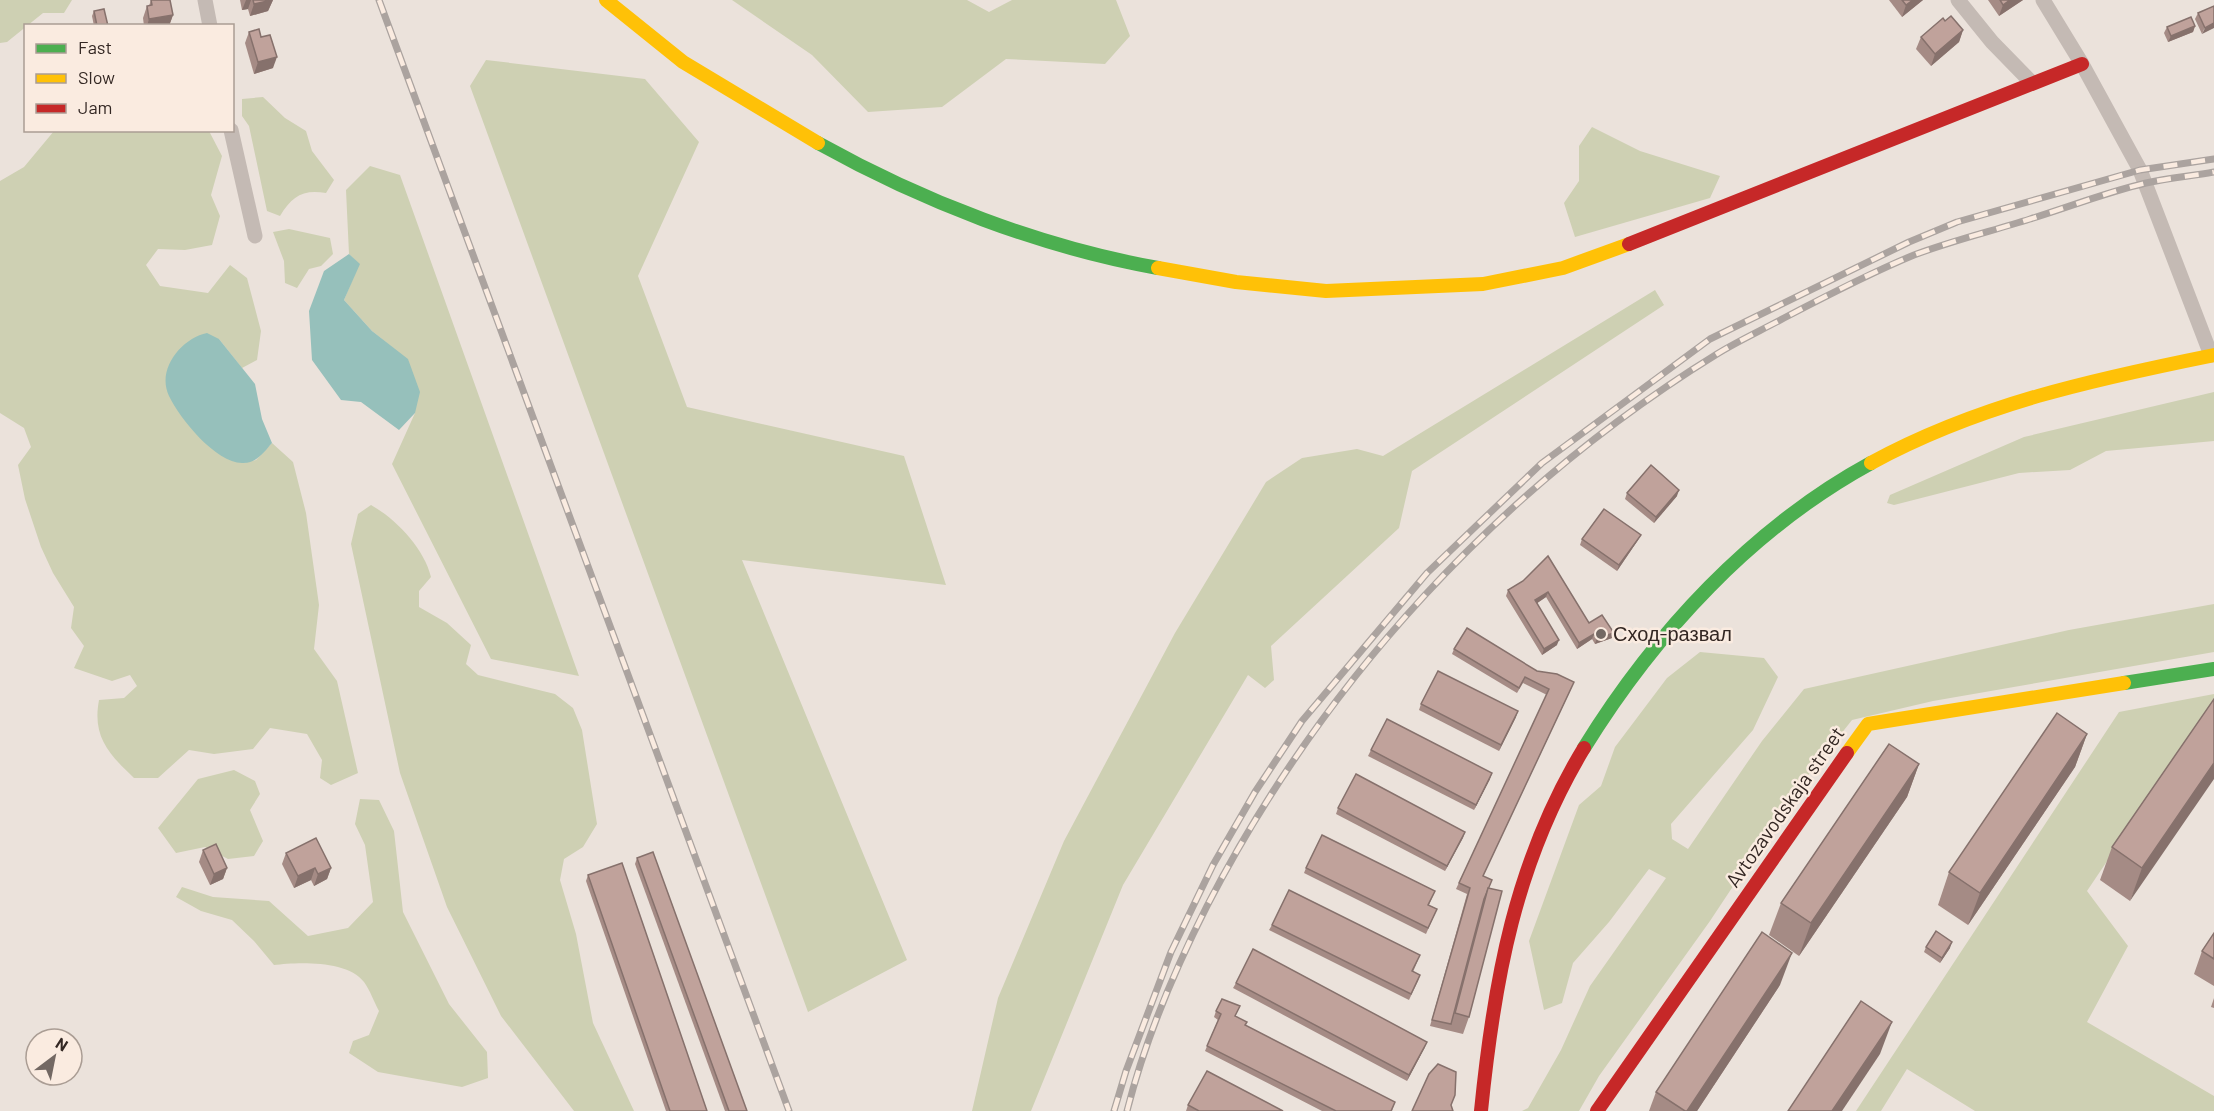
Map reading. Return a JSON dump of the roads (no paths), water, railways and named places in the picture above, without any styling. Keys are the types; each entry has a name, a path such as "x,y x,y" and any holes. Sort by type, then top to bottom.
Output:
{"street":[{"path":"205,0 210,24"},
{"path":"606,0 683,62 770,116 865,169 964,212 1055,242 1146,266 1236,282 1326,291 1483,284 1563,268 1682,225 2082,64"},
{"path":"1958,0 1992,42 2032,83"},
{"path":"1481,1111 1494,1004 1508,930 1525,873 1548,817 1611,708 1652,653 1707,588 1757,542 1816,497 1876,461 1940,430 2007,403 2078,384 2212,355 2140,170 2082,64 2043,0"},
{"path":"231,132 255,236"},
{"name":"Avtozavodskaja street","path":"1597,1111 1868,724 2214,669"}],"water":[{"path":"349,254 360,264 344,300 372,331 408,359 420,392 415,413 399,430 361,402 341,400 312,360 309,311 324,271"},
{"path":"207,333 219,339 255,384 262,419 272,443 251,462 232,461 210,448 181,416 169,396 166,375 174,356 189,341"}],"railway":[{"path":"379,0 789,1111"},
{"path":"1114,1111 1126,1071 1171,952 1213,865 1255,792 1302,721 1427,573 1542,463 1710,339 1909,242 1957,222 2140,170 2214,159"},
{"path":"1127,1111 1152,1032 1172,981 1207,906 1253,823 1305,744 1362,668 1424,596 1491,528 1562,465 1638,407 1717,354 1881,269 1928,250 2117,191 2155,181 2214,172"}],"place":[{"name":"Сход-развал","path":"1601,634"}]}
